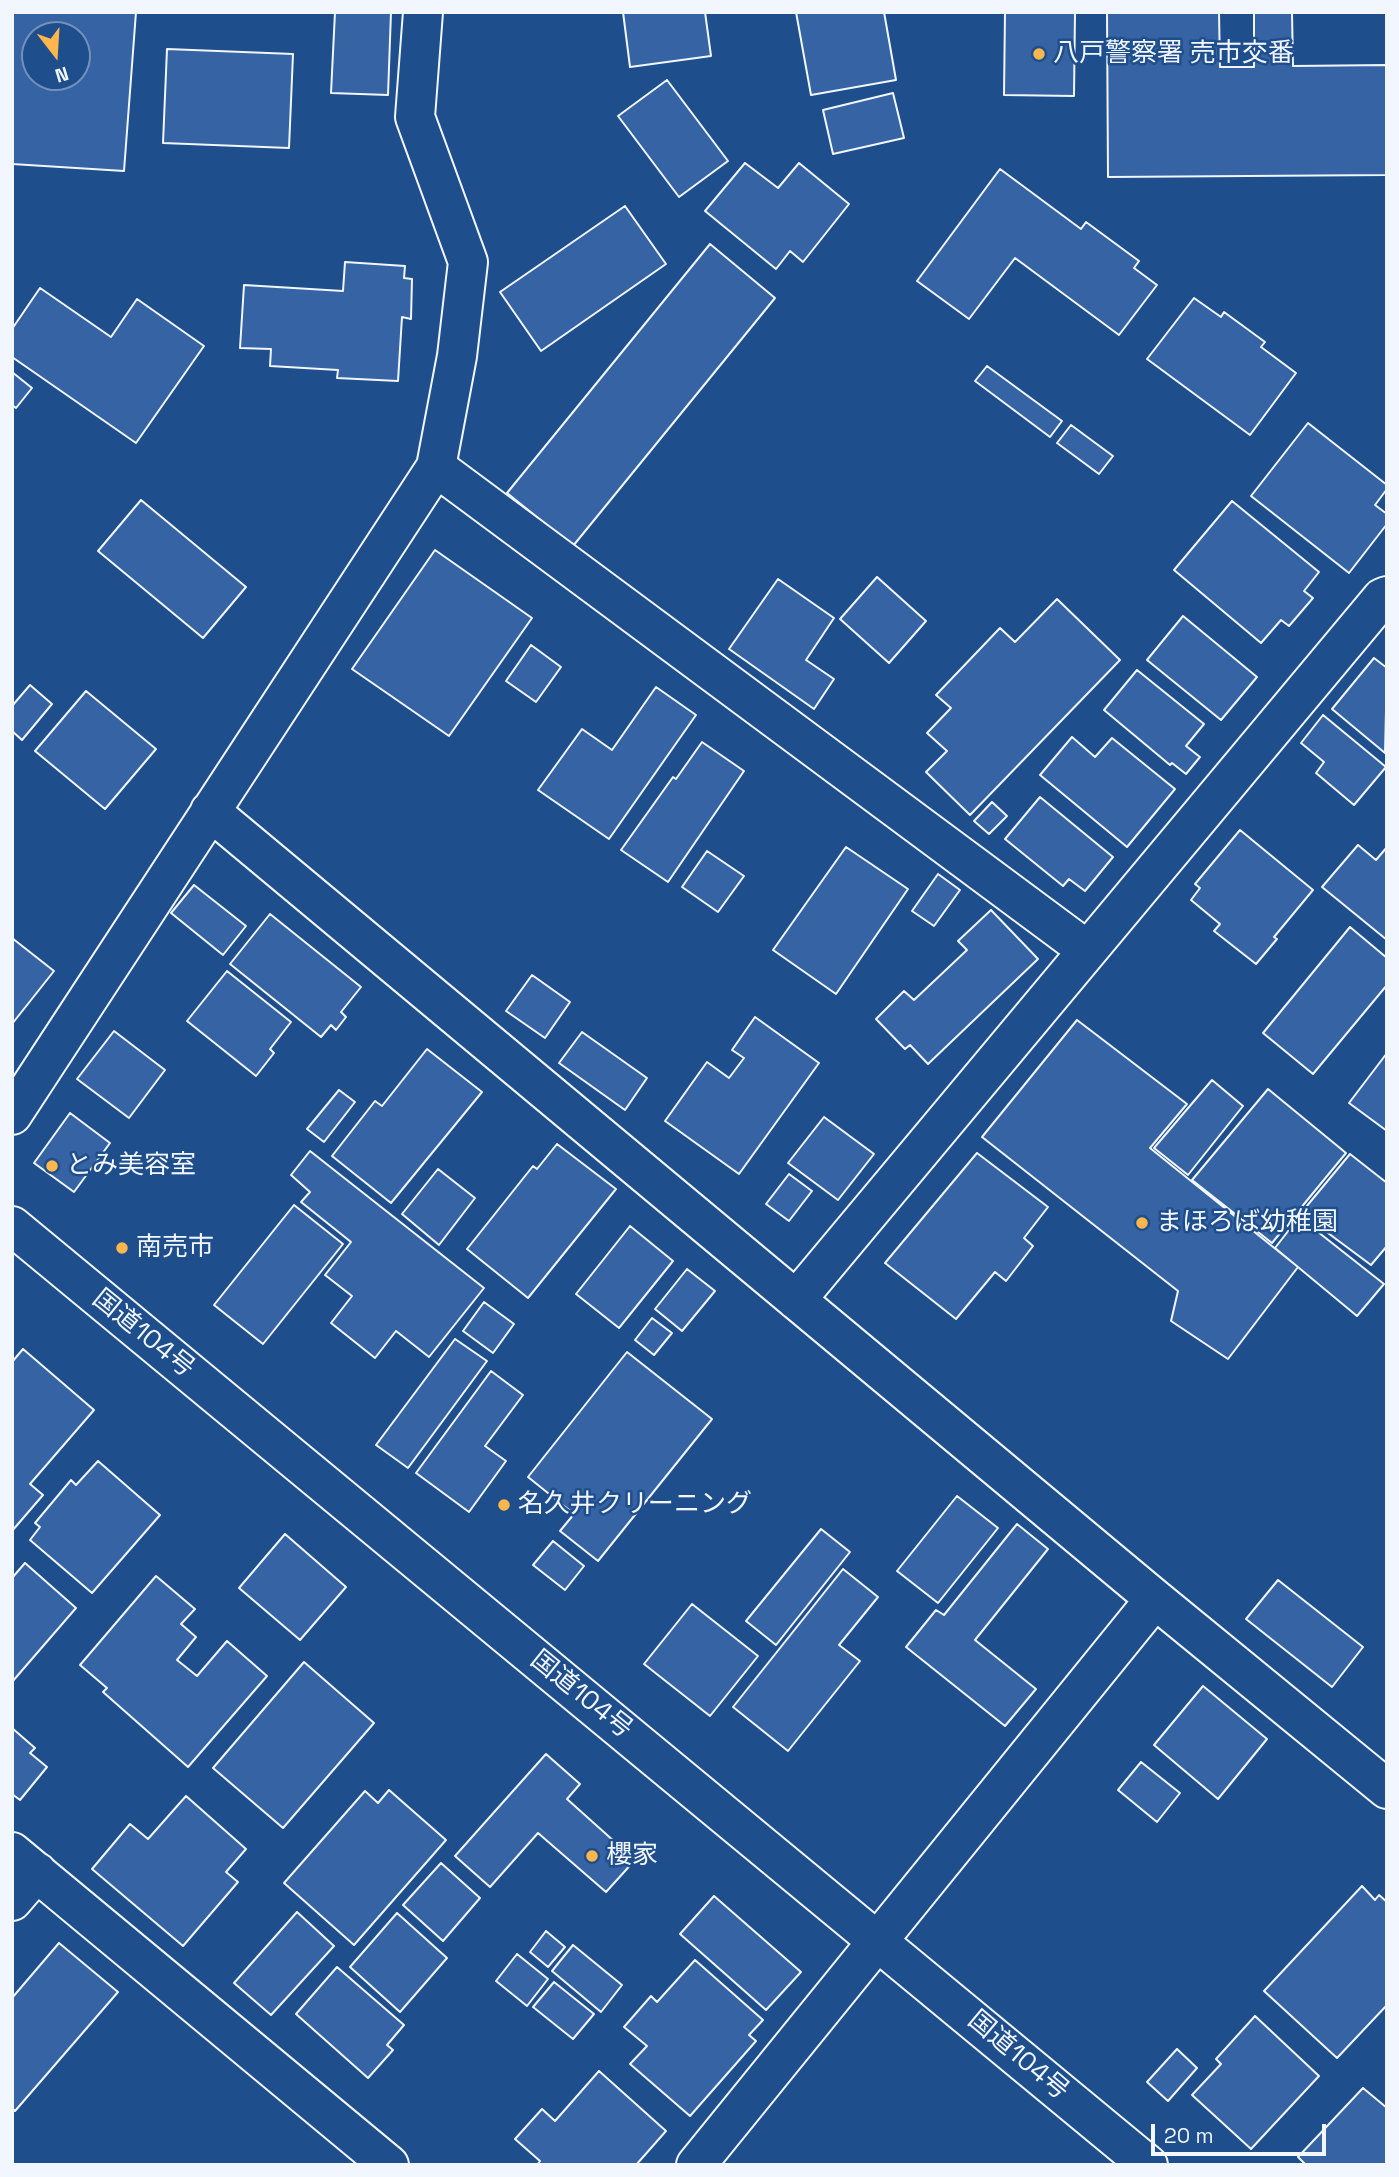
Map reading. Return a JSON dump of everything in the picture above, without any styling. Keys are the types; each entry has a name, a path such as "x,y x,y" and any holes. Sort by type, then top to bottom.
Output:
{"main road":[{"path":"12,1115 436,467 457,356 468,262 415,117 423,12"},
{"path":"436,467 1087,950"},
{"path":"796,1300 1087,950 1385,599"},
{"path":"210,811 1155,1600 1387,1789"},
{"name":"国道104号","path":"12,1226 1148,2165"},
{"path":"696,2165 1155,1600"},
{"path":"12,1901 25,1862 388,2165"}],"building":[{"path":"12,12 136,12 124,171 12,164"},
{"path":"335,12 391,12 388,95 331,93"},
{"path":"623,12 705,12 711,56 630,67"},
{"path":"796,12 884,12 896,80 811,95"},
{"name":"八戸警察署 売市交番","path":"1005,12 1075,12 1074,96 1004,95"},
{"path":"1107,12 1219,12 1220,67 1254,67 1254,13 1292,13 1293,66 1387,65 1387,175 1108,177"},
{"path":"167,49 293,54 289,148 163,143"},
{"path":"667,80 728,161 679,197 618,116"},
{"path":"893,93 904,138 833,154 823,110"},
{"path":"745,163 778,188 799,163 849,204 803,262 790,251 776,269 705,211"},
{"path":"1000,169 1081,229 1086,222 1139,261 1134,268 1157,285 1119,335 1015,258 969,319 917,281"},
{"path":"625,206 666,264 541,351 500,292"},
{"path":"710,244 775,298 573,546 507,493"},
{"path":"345,262 405,266 404,278 412,279 411,319 402,317 398,381 337,378 338,370 270,366 271,349 240,348 244,285 343,291"},
{"path":"40,288 111,337 137,299 204,346 136,443 12,357 12,329"},
{"path":"1194,298 1221,317 1224,312 1265,342 1261,347 1296,373 1250,435 1147,359"},
{"path":"987,366 1062,421 1050,437 975,381"},
{"path":"12,372 32,388 16,408 12,405"},
{"path":"1308,423 1387,485 1375,505 1387,514 1387,524 1349,573 1251,496"},
{"path":"1071,425 1113,456 1099,474 1057,443"},
{"path":"141,500 246,587 203,638 98,551"},
{"path":"1232,501 1319,572 1304,591 1313,598 1289,626 1281,620 1261,643 1174,570"},
{"path":"435,550 532,618 449,736 352,669"},
{"path":"877,577 926,621 889,663 840,619"},
{"path":"778,579 834,618 806,660 834,679 814,709 729,649"},
{"path":"1057,599 1120,660 970,815 926,772 947,751 927,733 951,708 936,695 1000,628 1015,642"},
{"path":"1183,616 1257,677 1221,720 1147,660"},
{"path":"531,645 561,667 536,702 506,681"},
{"path":"1374,658 1387,668 1385,753 1332,709"},
{"path":"1137,670 1204,724 1186,746 1200,757 1186,774 1172,763 1170,765 1104,710"},
{"path":"30,685 52,704 22,740 12,731 12,706"},
{"path":"656,687 696,715 609,839 538,790 582,729 612,750"},
{"path":"86,691 156,749 105,809 35,751"},
{"path":"1323,715 1386,767 1354,805 1316,773 1324,762 1301,743"},
{"path":"1072,737 1095,757 1112,738 1175,789 1127,847 1040,775"},
{"path":"702,742 744,771 668,882 621,850 673,777 676,779"},
{"path":"1040,797 1113,857 1085,891 1069,879 1063,886 1005,839"},
{"path":"992,802 1007,816 989,834 974,821"},
{"path":"1240,830 1313,890 1274,937 1277,939 1256,964 1214,931 1220,924 1191,900 1200,888 1195,884"},
{"path":"1358,845 1376,860 1387,847 1387,940 1322,887"},
{"path":"846,847 908,889 836,994 773,950"},
{"path":"707,851 744,876 718,912 682,887"},
{"path":"938,874 960,890 934,926 912,911"},
{"path":"194,885 246,926 223,955 171,913"},
{"path":"991,910 1038,959 928,1064 910,1045 905,1049 876,1019 904,991 914,1000 967,950 958,941"},
{"path":"270,914 361,987 341,1012 346,1017 336,1030 331,1025 321,1037 230,964"},
{"path":"1350,927 1387,958 1387,985 1313,1074 1263,1033"},
{"path":"12,938 54,971 12,1024"},
{"path":"227,971 291,1022 270,1049 274,1053 256,1076 187,1021"},
{"path":"532,975 570,1002 545,1038 506,1011"},
{"path":"755,1017 819,1063 739,1174 665,1121 707,1062 729,1078 744,1058 732,1050"},
{"path":"1077,1020 1187,1104 1150,1148 1298,1267 1228,1359 1171,1321 1178,1291 982,1137"},
{"path":"114,1031 165,1070 129,1118 77,1079"},
{"path":"582,1032 647,1078 625,1110 559,1063"},
{"path":"427,1049 482,1092 391,1203 332,1156 375,1101 382,1106"},
{"path":"1387,1053 1387,1131 1349,1103"},
{"path":"1212,1080 1243,1106 1188,1175 1154,1148"},
{"path":"1268,1089 1346,1153 1272,1243 1192,1180"},
{"path":"339,1090 355,1102 324,1142 307,1129"},
{"path":"70,1113 110,1143 74,1192 34,1163"},
{"path":"824,1117 874,1154 838,1200 788,1163"},
{"path":"557,1144 616,1189 528,1298 467,1249 533,1166 537,1169"},
{"path":"310,1151 484,1288 429,1357 396,1331 375,1358 331,1323 352,1296 325,1275 351,1242 301,1202 310,1192 291,1175"},
{"path":"977,1153 1048,1207 1024,1238 1033,1246 1006,1281 995,1272 956,1319 885,1263"},
{"path":"1350,1154 1387,1183 1387,1246 1371,1265 1301,1213"},
{"path":"438,1169 475,1198 439,1245 402,1214"},
{"path":"789,1174 812,1191 789,1221 766,1204"},
{"path":"294,1205 343,1244 263,1344 214,1305"},
{"path":"1299,1217 1384,1284 1357,1316 1275,1248"},
{"path":"630,1226 673,1261 619,1328 576,1294"},
{"path":"687,1269 715,1291 682,1331 655,1309"},
{"path":"484,1302 514,1324 493,1353 463,1331"},
{"path":"652,1318 672,1333 654,1355 635,1340"},
{"path":"455,1339 487,1361 408,1468 376,1445"},
{"path":"23,1349 94,1410 30,1484 43,1495 12,1531 12,1362"},
{"path":"627,1352 712,1419 598,1561 560,1531 574,1514 528,1477"},
{"path":"491,1371 523,1395 485,1446 506,1461 469,1512 416,1473"},
{"path":"98,1461 160,1515 92,1593 30,1540 40,1527 35,1523 71,1480 76,1485"},
{"path":"957,1496 998,1528 938,1603 897,1571"},
{"path":"1017,1524 1048,1549 975,1640 1036,1689 1005,1726 906,1647 936,1610 944,1615"},
{"path":"821,1529 850,1552 776,1645 746,1621"},
{"path":"285,1534 346,1587 300,1640 239,1588"},
{"path":"553,1541 584,1566 565,1590 533,1565"},
{"path":"25,1563 76,1608 12,1682 12,1578"},
{"path":"843,1569 878,1597 839,1645 860,1661 788,1751 733,1707"},
{"path":"156,1576 195,1609 181,1624 196,1637 177,1660 197,1676 227,1641 267,1676 188,1767 103,1692 107,1688 80,1665"},
{"path":"1278,1580 1363,1647 1332,1687 1246,1619"},
{"path":"692,1604 758,1656 710,1716 644,1664"},
{"path":"304,1662 374,1723 283,1828 213,1768"},
{"path":"1203,1686 1267,1739 1218,1799 1154,1745"},
{"path":"12,1728 35,1748 30,1753 47,1767 20,1800 12,1794"},
{"path":"546,1754 580,1784 567,1799 635,1860 606,1892 538,1833 490,1887 455,1856"},
{"path":"1141,1762 1180,1793 1157,1822 1118,1790"},
{"path":"389,1790 446,1840 354,1945 284,1883 365,1791 378,1803"},
{"path":"186,1796 246,1849 226,1872 238,1882 183,1946 92,1869 130,1824 148,1839"},
{"path":"441,1863 480,1898 443,1941 403,1905"},
{"path":"1362,1886 1375,1900 1379,1895 1387,1902 1387,2005 1337,2058 1264,1991"},
{"path":"714,1896 801,1972 766,2010 680,1934"},
{"path":"297,1912 334,1946 271,2015 234,1983"},
{"path":"397,1913 447,1958 400,2012 350,1967"},
{"path":"546,1931 565,1947 548,1967 530,1952"},
{"path":"59,1943 118,1992 15,2111 12,2108 12,1998"},
{"path":"573,1945 622,1985 601,2012 552,1971"},
{"path":"517,1954 548,1979 527,2006 496,1981"},
{"path":"695,1960 763,2020 749,2035 756,2041 690,2116 630,2064 647,2046 624,2027 651,1996 657,2002"},
{"path":"337,1967 404,2025 387,2045 393,2050 368,2078 296,2014"},
{"path":"554,1982 594,2014 573,2039 533,2007"},
{"path":"1255,2016 1319,2076 1251,2149 1192,2095 1221,2064 1216,2059"},
{"path":"1177,2049 1197,2068 1168,2101 1147,2082"},
{"path":"599,2071 666,2131 636,2165 537,2165 540,2161 515,2139 542,2109 555,2121"},
{"path":"1363,2088 1387,2108 1387,2165 1306,2165 1298,2157"}],"place":[{"name":"八戸警察署 売市交番","path":"1039,54"},
{"name":"とみ美容室","path":"52,1166"},
{"name":"まほろば幼稚園","path":"1142,1223"},
{"name":"南売市","path":"122,1248"},
{"name":"名久井クリーニング","path":"504,1505"},
{"name":"櫻家","path":"592,1856"}]}
